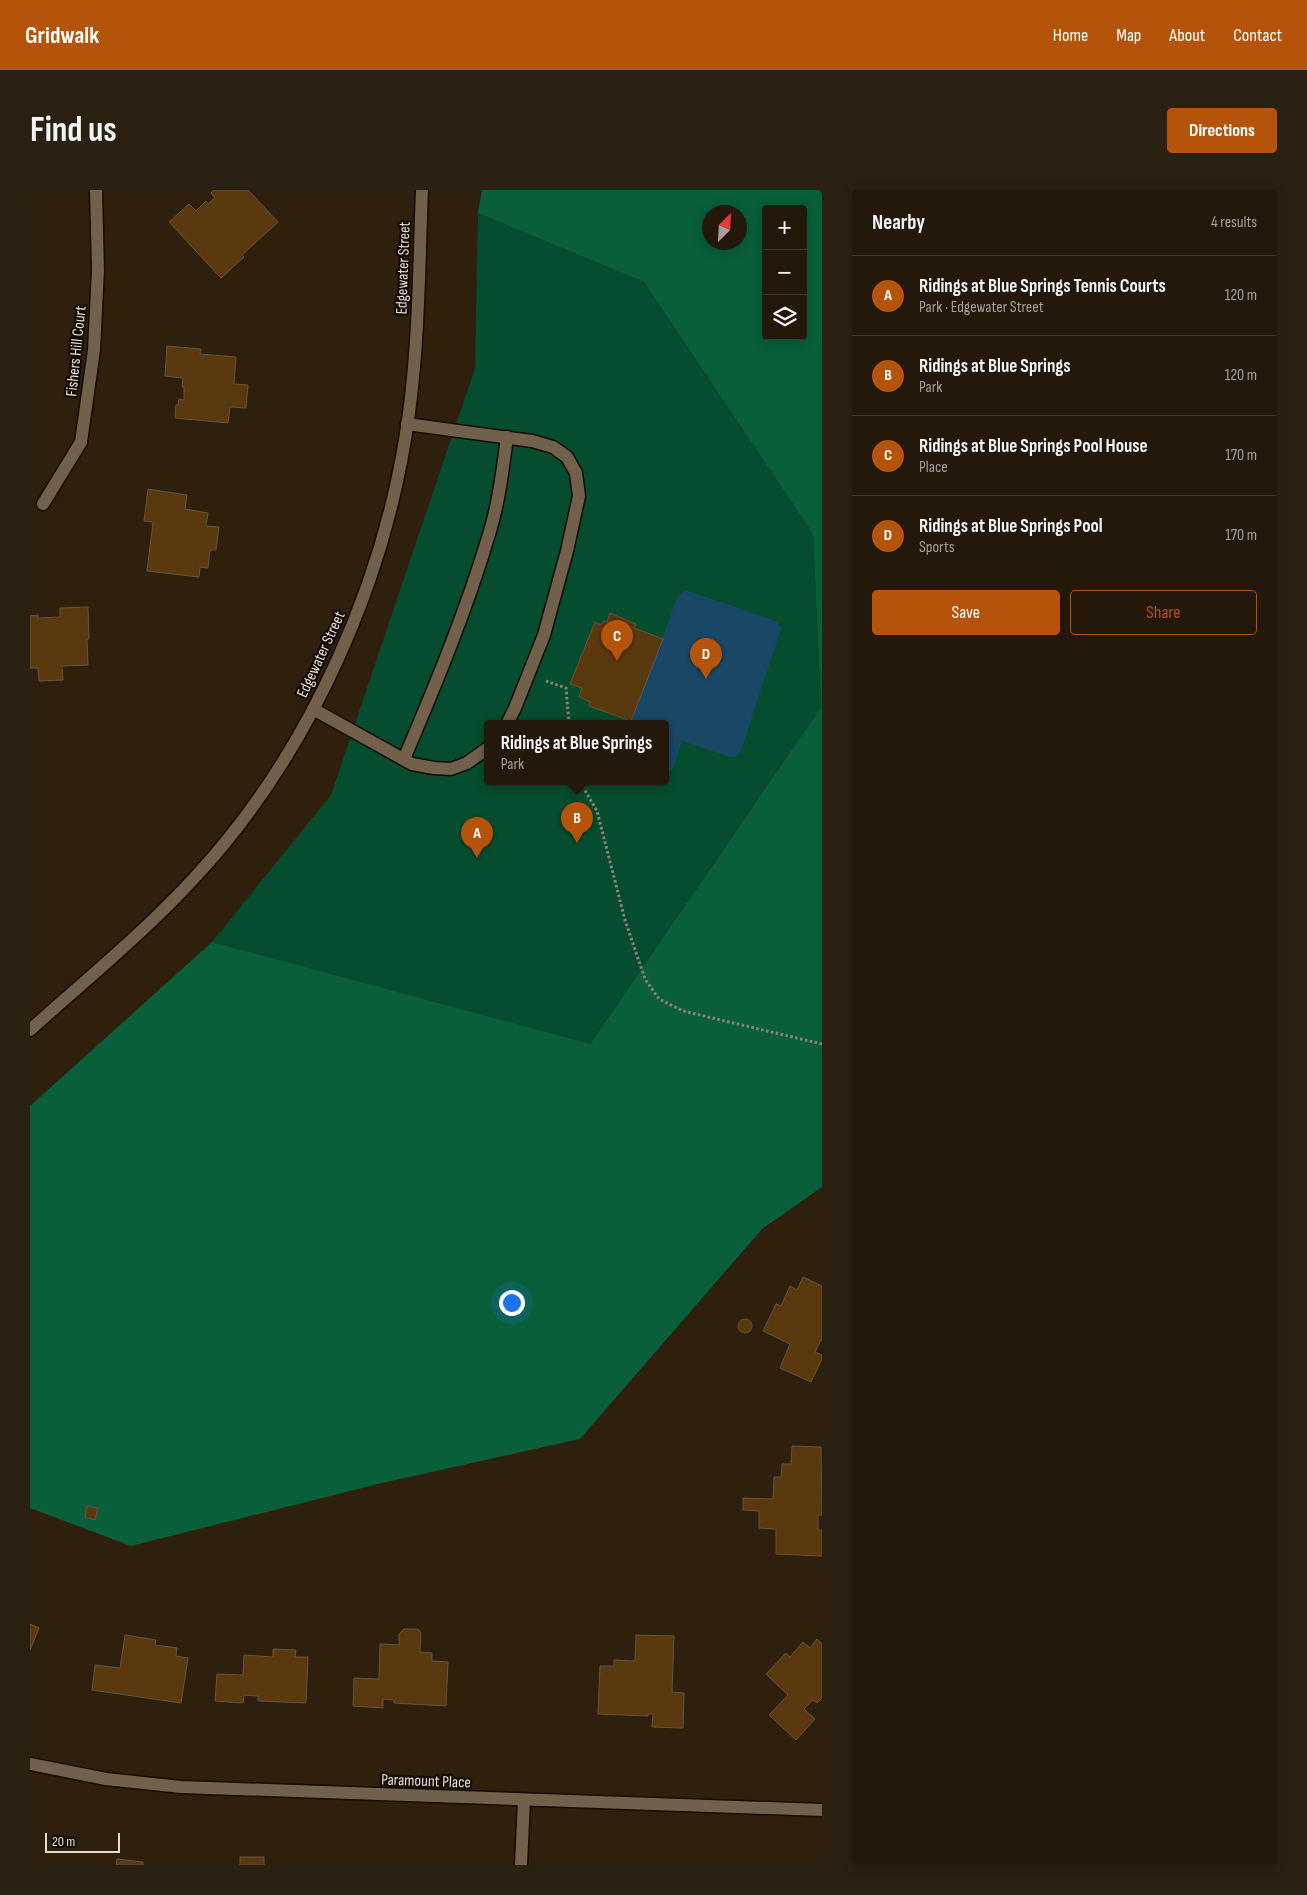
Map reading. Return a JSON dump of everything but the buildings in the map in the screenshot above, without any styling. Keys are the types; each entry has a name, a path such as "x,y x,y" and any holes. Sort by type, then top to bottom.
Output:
{"street":[{"name":"Fishers Hill Court","path":"43,504 81,442 94,350 98,270 96,190"},
{"name":"Edgewater Street","path":"30,1030 146,928 198,873 237,827 275,773 313,709 350,632 376,561 396,488 407,424 415,354 422,190"},
{"path":"407,424 507,437 553,447 567,457 576,473 579,496 567,551 544,635 509,720"},
{"path":"404,759 446,659 491,529 507,437"},
{"path":"313,709 412,764 451,769 466,763 484,751"},
{"name":"Paramount Place","path":"30,1764 106,1779 181,1787 822,1810"},
{"path":"521,1865 524,1800"}],"path":[{"path":"529,673 566,688 569,720"},
{"path":"582,785 597,811 625,920 644,980 659,999 684,1011 822,1044"}],"green space":[{"path":"482,190 822,190 822,1187 762,1229 580,1439 378,1484 131,1546 30,1508 30,1106 212,942 590,1044 821,707 813,534 644,282 478,213"},
{"path":"478,213 644,282 813,534 821,707 589,1045 212,942 331,795 475,368"}],"water":[{"path":"685,590 776,621 781,628 741,751 733,758 682,741 673,769 669,772 669,720 631,720 678,596"}],"place":[{"name":"Ridings at Blue Springs Pool House","path":"617,661"},
{"name":"Ridings at Blue Springs Pool","path":"706,679"},
{"name":"Ridings at Blue Springs","path":"577,843"},
{"name":"Ridings at Blue Springs Tennis Courts","path":"477,858"}]}
